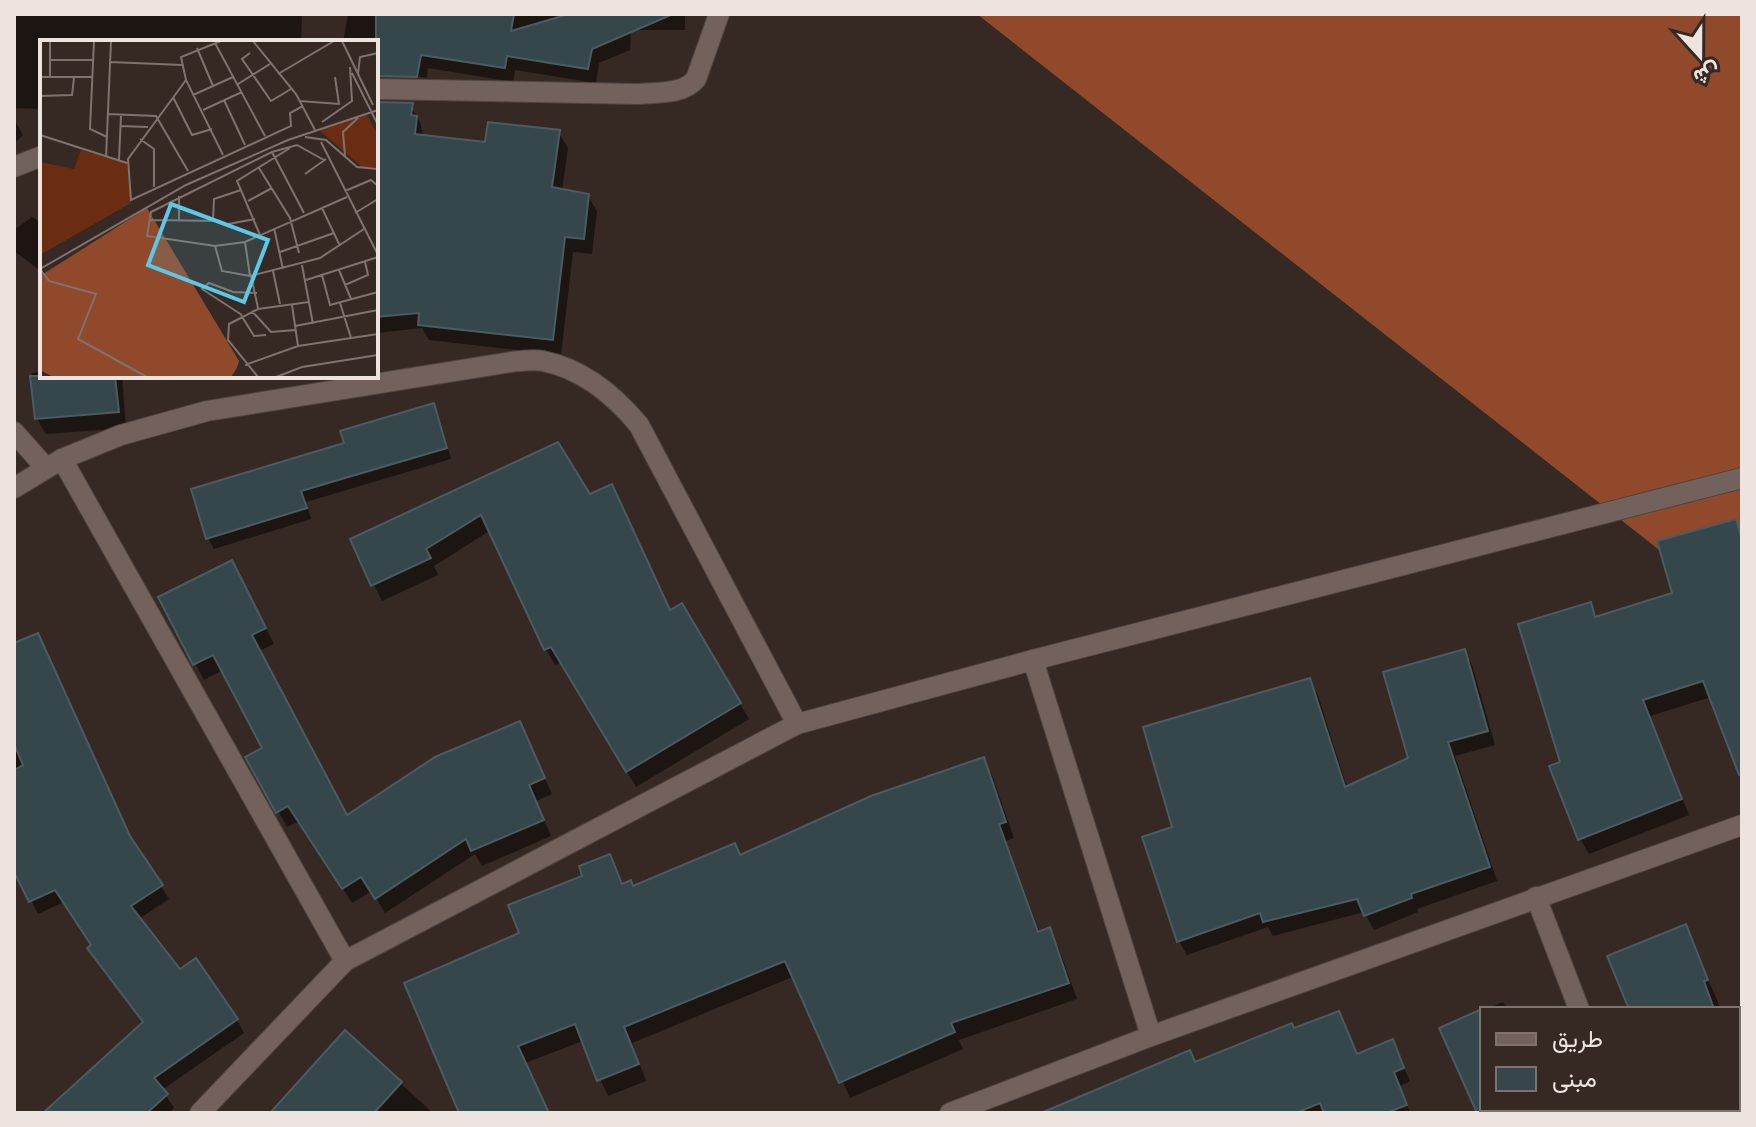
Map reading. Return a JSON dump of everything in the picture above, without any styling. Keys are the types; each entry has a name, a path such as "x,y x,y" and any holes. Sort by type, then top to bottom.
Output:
{"street":[{"path":"378,89 637,94 678,90 696,79 719,14"},
{"path":"14,167 40,157"},
{"path":"14,488 54,463 121,435 207,411 511,362 542,361 599,385 639,425 797,724"},
{"path":"14,432 54,463 345,961"},
{"path":"200,1113 345,961 797,724 1033,660 1742,478"},
{"path":"1033,660 1151,1036"},
{"path":"950,1113 980,1108 1151,1036 1742,825"},
{"path":"1536,897 1578,1007"}],"shaded area":[{"path":"977,14 1742,14 1742,615"}],"building":[{"path":"376,14 514,14 511,31 569,14 673,14 592,49 588,69 507,56 505,68 421,55 417,77 378,76"},
{"path":"378,102 413,103 411,115 417,116 415,134 485,142 488,122 560,130 552,187 589,194 584,239 565,237 553,340 418,325 419,313 378,317"},
{"path":"30,376 115,378 119,412 35,419"},
{"path":"434,403 447,448 301,491 307,508 206,539 191,489 344,443 340,431"},
{"path":"558,442 590,494 612,484 670,610 682,603 741,703 626,772 551,647 544,650 481,515 426,549 431,558 371,586 350,539"},
{"path":"1736,519 1742,540 1742,775 1739,775 1703,681 1643,700 1682,799 1578,840 1549,766 1560,762 1518,624 1591,602 1595,617 1672,593 1657,541"},
{"path":"232,560 266,628 252,635 347,815 435,757 520,721 545,778 529,785 544,820 471,851 466,839 375,899 361,877 342,889 288,806 276,813 245,757 262,748 213,655 193,665 158,597"},
{"path":"38,633 130,836 163,885 131,906 180,969 196,958 238,1019 154,1078 168,1094 147,1113 43,1113 143,1022 87,948 91,945 55,890 29,902 14,872 14,770 23,765 14,744 14,643"},
{"path":"1465,649 1488,731 1448,742 1490,867 1411,894 1412,898 1364,916 1357,899 1263,922 1260,913 1177,942 1142,837 1172,827 1143,727 1310,678 1345,787 1408,758 1383,672"},
{"path":"984,757 1006,822 999,824 1038,932 1050,927 1069,983 951,1023 955,1032 839,1083 785,961 624,1027 639,1064 597,1081 575,1024 518,1046 549,1113 459,1113 404,983 519,933 508,905 582,876 579,866 610,854 622,884 631,880 633,886 735,843 740,855 871,796"},
{"path":"1686,924 1708,980 1704,981 1713,1007 1628,1007 1607,956"},
{"path":"1480,1010 1482,1113 1477,1113 1439,1028"},
{"path":"1339,1011 1357,1054 1393,1039 1404,1068 1394,1072 1407,1105 1386,1113 1324,1113 1320,1103 1296,1113 1041,1113 1190,1050 1195,1062 1292,1023 1294,1028"},
{"path":"345,1030 402,1082 374,1113 270,1113"}]}
